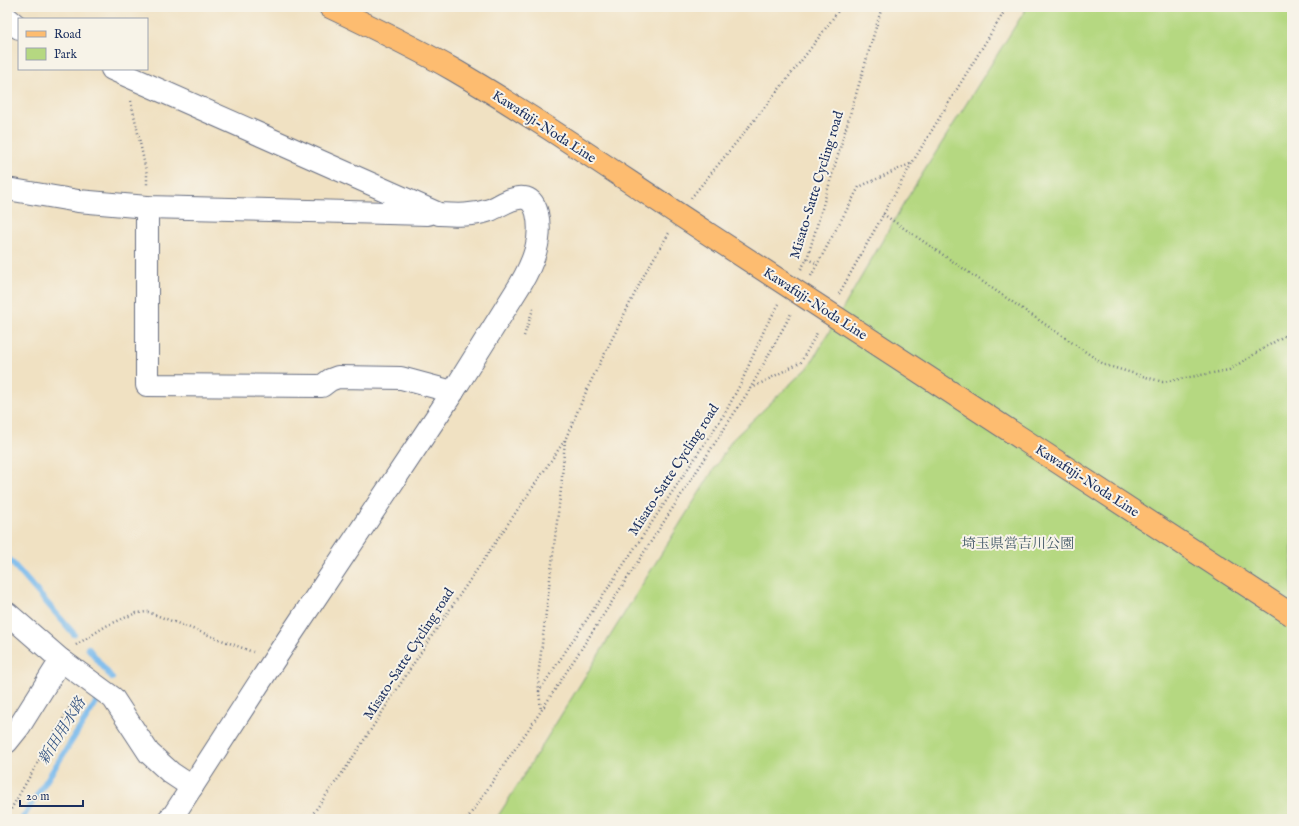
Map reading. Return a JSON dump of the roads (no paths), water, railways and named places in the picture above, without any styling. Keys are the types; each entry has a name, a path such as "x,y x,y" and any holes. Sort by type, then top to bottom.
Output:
{"main road":[{"name":"Kawafuji-Noda Line","path":"330,7 404,42 517,108 1292,615"}],"street":[{"path":"7,18 18,27"},
{"path":"114,70 439,214"},
{"path":"7,189 78,201 147,207 439,214 460,216 496,208 516,199 524,198 531,200 535,206 540,227 537,247 530,268 520,285 453,392 274,660 192,787 169,819"},
{"path":"147,207 147,385 322,386 330,380 338,377 401,378 453,392"},
{"path":"7,613 61,660 113,698 149,753 171,773 192,787"},
{"path":"7,742 19,727 61,660"}],"waterway":[{"path":"7,557 74,634"},
{"path":"88,648 112,678"},
{"name":"新田用水路","path":"22,819 99,698"}],"park label":[{"name":"埼玉県営吉川公園","path":"1018,544"}]}
